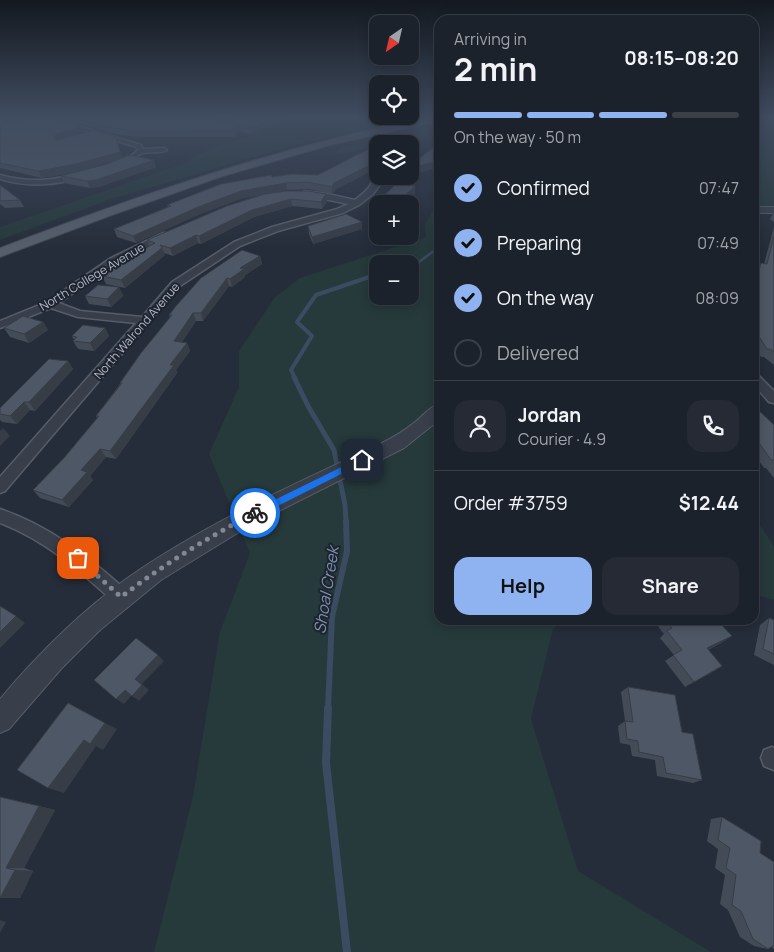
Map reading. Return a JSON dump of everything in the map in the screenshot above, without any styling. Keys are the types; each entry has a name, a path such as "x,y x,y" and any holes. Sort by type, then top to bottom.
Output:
{"main road":[{"path":"0,252 105,212 261,161"}],"street":[{"path":"112,165 123,161"},
{"path":"0,176 18,182 47,186 86,174"},
{"name":"North Walrond Avenue","path":"0,486 176,284 237,244 275,230 340,211 356,203 370,192 375,185"},
{"path":"298,193 328,196 356,203"},
{"path":"759,210 774,210"},
{"name":"North College Avenue","path":"0,325 51,304 114,260 176,230"},
{"path":"51,304 78,314 144,320"},
{"path":"759,383 774,399"},
{"path":"0,720 57,655 121,597 152,573 238,522 398,443 434,415"},
{"path":"0,516 42,536 78,558 121,597"}],"shaded area":[{"path":"187,161 239,161 108,200 0,240 0,227"},
{"path":"759,161 774,161 774,213 759,213"},
{"path":"434,208 434,625 557,625 553,629 531,719 578,871 711,952 154,952 193,796 220,632 250,553 209,454 239,387 239,351 275,297 300,278 369,256 369,305 419,305 419,255 371,255 401,245 419,245 419,239 426,237 425,226"},
{"path":"759,523 774,547 774,600 759,596"}],"building":[{"path":"0,161 85,161 38,171 0,163"},
{"path":"114,161 150,161 96,180 87,181 61,176"},
{"path":"344,161 369,161 369,166 334,183 332,187 308,182 286,183 241,191 198,207 133,236 114,229 171,206 167,205 221,184 271,175 272,177 292,174 318,175"},
{"path":"419,161 434,162 419,166"},
{"path":"0,185 20,200 1,201"},
{"path":"395,185 415,186 406,195 384,195"},
{"path":"286,191 308,191 326,194 321,202 291,199 252,210 170,248 160,245 162,248 121,280 102,276 121,262 155,243 147,240 227,206 265,194"},
{"path":"346,214 362,222 312,237 308,226"},
{"path":"774,236 774,352 767,349 759,337 759,271 761,263 767,264"},
{"path":"242,250 260,256 240,268 244,269 230,279 227,278 201,313 193,313 174,341 187,343 170,365 174,365 110,451 100,449 81,470 87,472 62,500 33,490 64,458 99,416 96,416 122,383 120,383 141,353 172,315 169,315 176,306 201,278"},
{"path":"98,285 119,287 107,299 85,296"},
{"path":"23,316 43,322 24,334 4,328"},
{"path":"83,325 105,328 90,343 73,341 77,337 72,336"},
{"path":"49,359 68,361 29,402 24,402 10,416 0,414 0,408"},
{"path":"759,411 774,425 774,460 771,460 759,443"},
{"path":"0,606 16,616 0,632"},
{"path":"769,618 774,620 774,654 763,649"},
{"path":"669,625 722,625 732,636 707,648 722,666 694,682 673,655 682,650 667,631 672,628"},
{"path":"136,638 158,655 135,679 142,685 132,696 125,690 116,699 94,680"},
{"path":"628,687 675,695 682,732 693,734 702,780 666,773 663,757 639,752 638,741 627,739 625,721 633,722"},
{"path":"68,703 105,723 90,744 84,740 48,788 17,770"},
{"path":"0,797 39,806 6,868 15,870 0,898"},
{"path":"722,817 761,841 760,853 774,862 774,945 768,949 753,939 741,911 732,905 736,875 726,868 730,848 718,840"}],"waterway":[{"name":"Shoal Creek","path":"419,262 434,251"},
{"name":"Shoal Creek","path":"295,378 291,370 312,336 297,322 316,295 369,277"},
{"name":"Shoal Creek","path":"294,377 308,406 334,450 345,505 346,522"},
{"name":"Shoal Creek","path":"328,709 332,617 347,551 346,521"},
{"name":"Shoal Creek","path":"328,708 326,763 347,952"}],"way so far":[{"path":"78,558 121,597 152,573 180,555 255,513"}],"route":[{"path":"255,513 362,460"}]}
